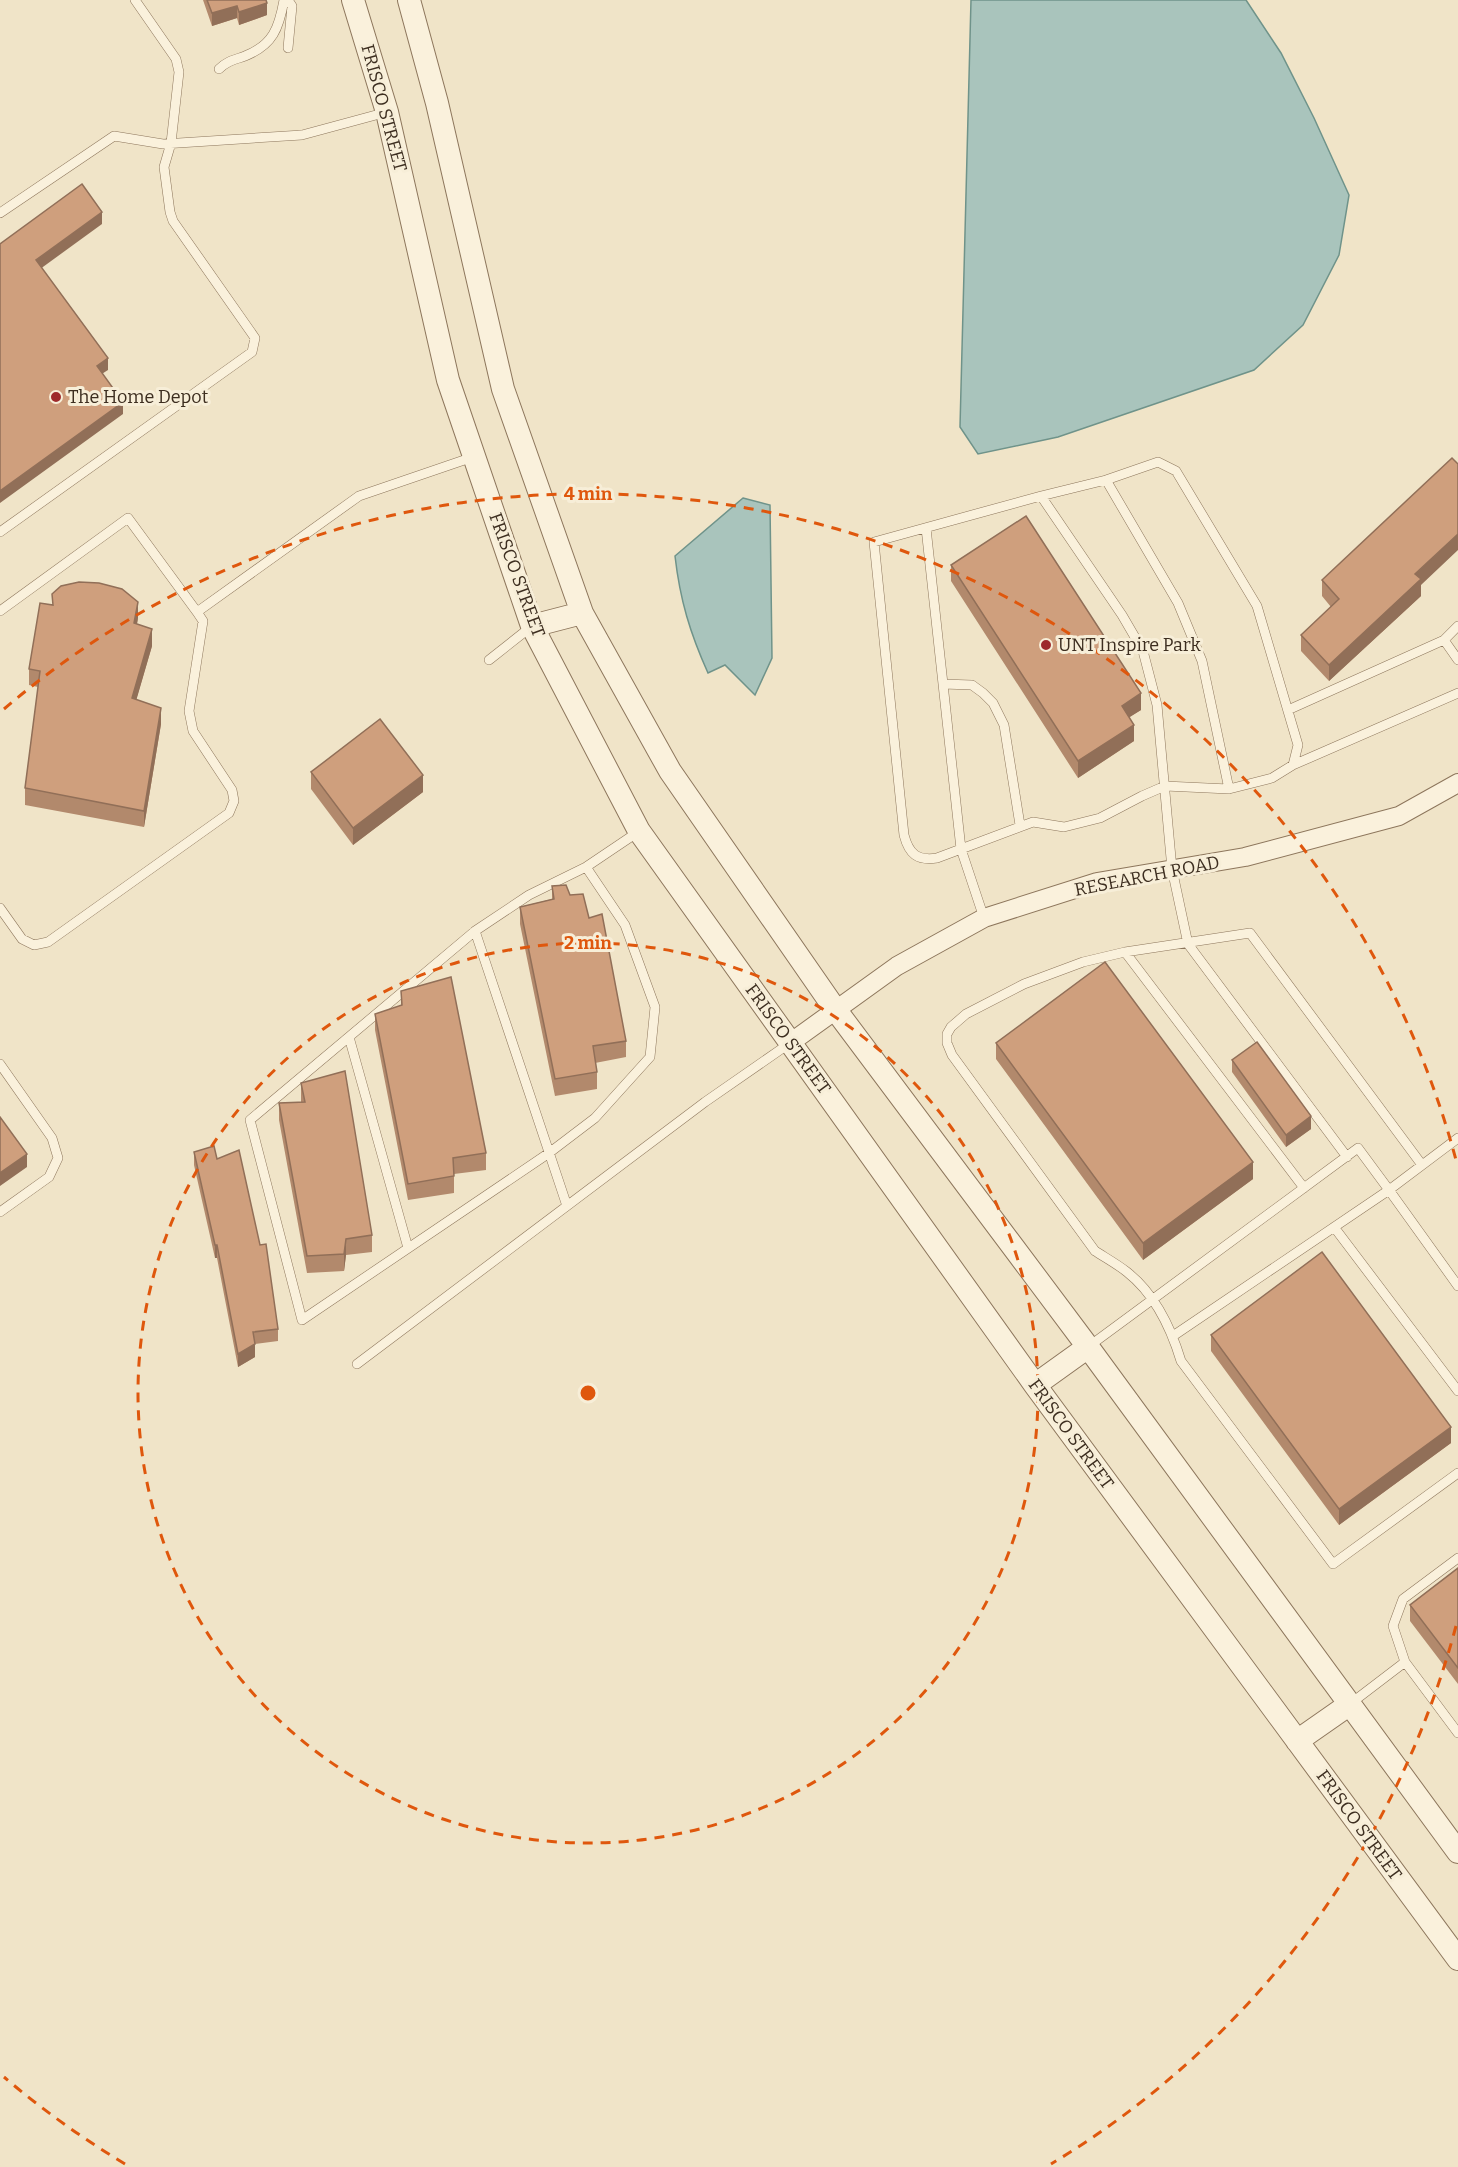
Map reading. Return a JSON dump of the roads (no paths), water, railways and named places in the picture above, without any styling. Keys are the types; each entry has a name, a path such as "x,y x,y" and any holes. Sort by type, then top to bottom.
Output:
{"street":[{"name":"FRISCO STREET","path":"354,0 387,112 448,380 532,626 639,831 1035,1385 1458,1959"},
{"path":"409,0 437,103 503,389 582,613 670,771 835,1009 1088,1347 1458,1852"},
{"path":"532,626 582,613"},
{"name":"RESEARCH ROAD","path":"790,1043 897,966 984,918 1097,882 1245,857 1400,816 1458,783"},
{"path":"1035,1385 1088,1347"},
{"path":"1297,1741 1350,1704"}],"lane":[{"path":"0,532 252,352 255,338 173,221 170,212 164,167 171,143 179,72 176,59 137,2 150,0"},
{"path":"219,69 228,61 257,51 273,36 286,0 292,6 288,48"},
{"path":"0,213 114,136 163,144 302,135 387,112"},
{"path":"197,612 359,496 474,456"},
{"path":"1293,765 1298,745 1257,606 1176,471 1158,462 1106,480 874,542 904,835 907,848 914,856 927,860 1020,825 1033,822 1064,827 1100,818 1165,786 1229,789 1272,778 1293,765 1458,693"},
{"path":"1106,480 1178,603 1202,661 1229,789"},
{"path":"1041,496 1122,615 1143,651 1157,705 1172,869 1188,944 1347,1157"},
{"path":"0,611 128,518 203,621 189,711 193,731 232,790 234,801 230,813 48,942 34,945 22,939 0,908"},
{"path":"926,528 961,849 984,918"},
{"path":"489,660 532,626"},
{"path":"1288,710 1444,640 1458,626"},
{"path":"1444,640 1458,660"},
{"path":"943,684 972,685 993,703 1004,725 1020,825"},
{"path":"586,867 625,925 655,1007 650,1056 595,1118 549,1153 302,1320 250,1120 475,931 529,895 586,867 639,831"},
{"path":"475,931 567,1206"},
{"path":"1422,1165 1250,933 1125,952 1083,962 1024,984 966,1014 951,1027 947,1034 947,1043 952,1054 1095,1251 1128,1273 1153,1300 1167,1321 1182,1361 1333,1564 1458,1473"},
{"path":"1125,952 1304,1188"},
{"path":"349,1037 408,1248"},
{"path":"357,1364 705,1102 790,1043"},
{"path":"0,1064 52,1138 58,1158 49,1177 0,1212"},
{"path":"1173,1336 1389,1190 1458,1138"},
{"path":"1088,1347 1358,1148 1458,1286"},
{"path":"1334,1227 1458,1391"},
{"path":"1458,1558 1403,1599 1392,1626 1405,1662 1458,1733"},
{"path":"1350,1704 1405,1662"}],"water":[{"path":"971,0 1246,0 1281,53 1349,195 1339,255 1303,325 1254,370 1058,437 978,454 960,427"},
{"path":"743,498 770,505 772,658 755,695 725,665 708,673 687,616 675,556"}],"place":[{"name":"The Home Depot","path":"56,397"},
{"name":"UNT Inspire Park","path":"1046,645"}]}
